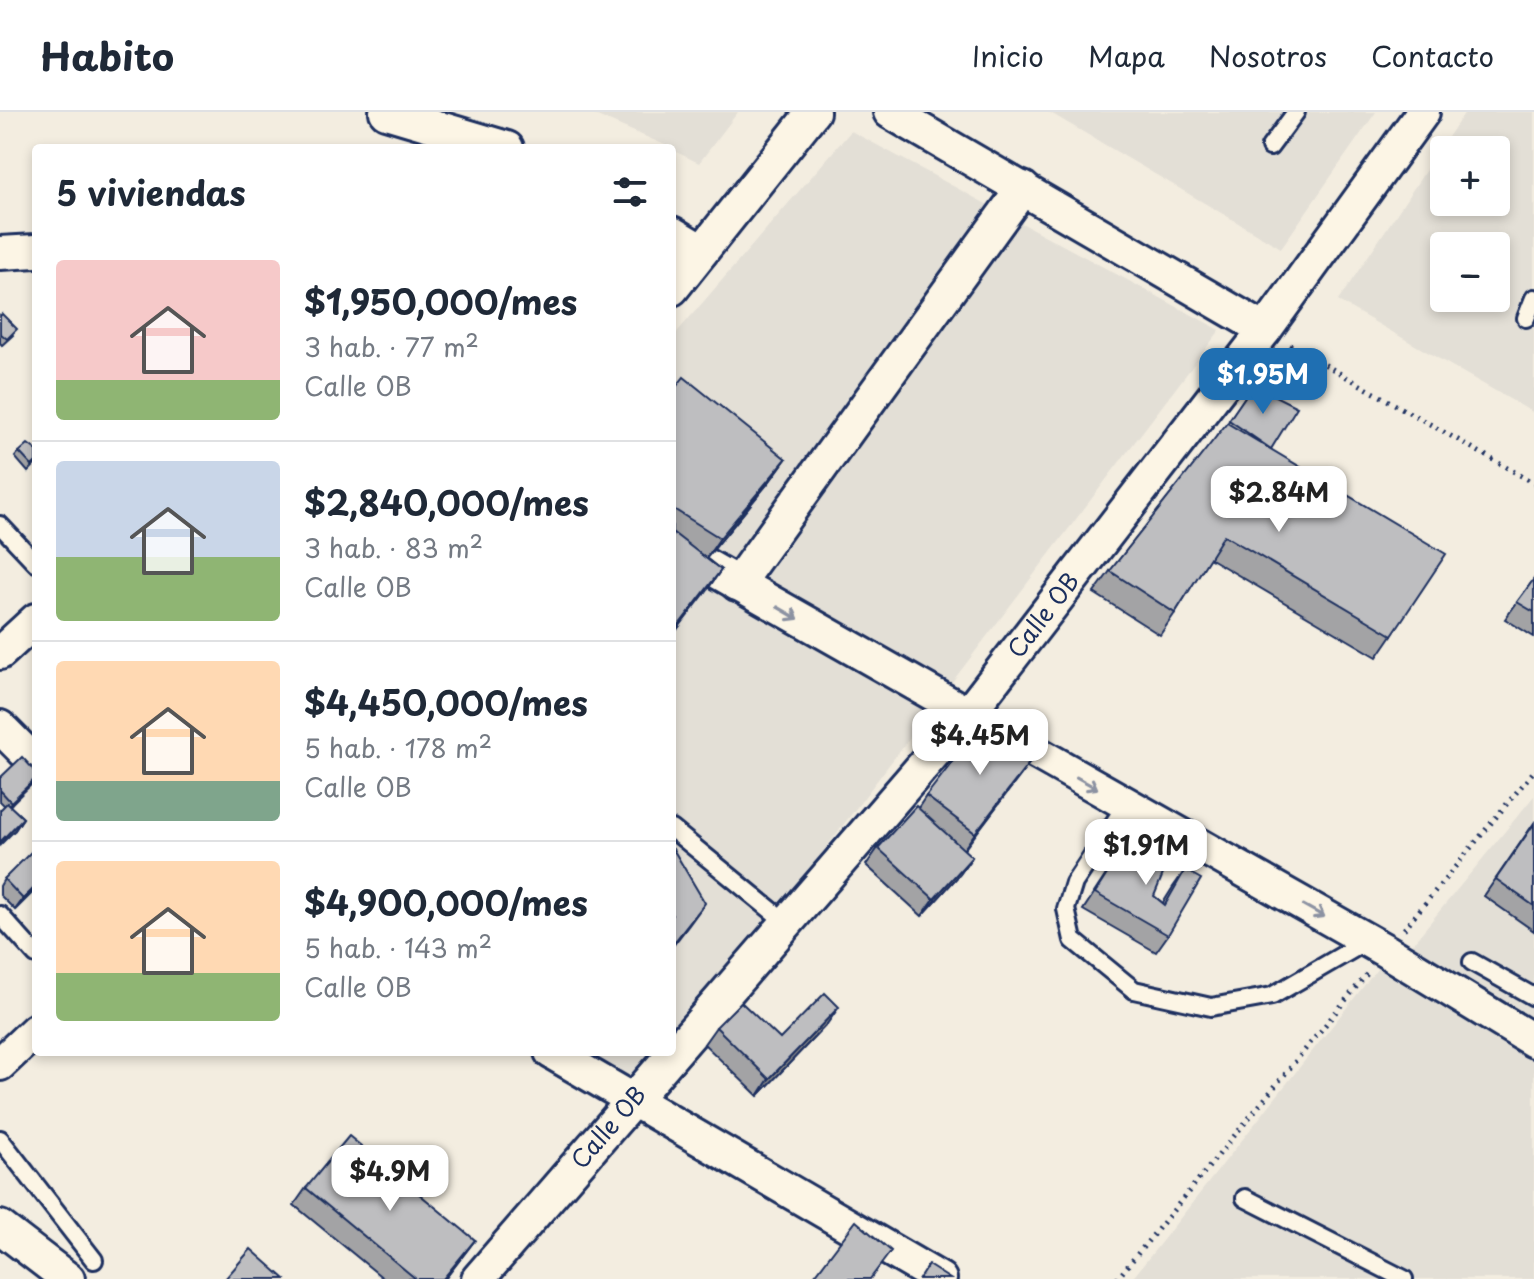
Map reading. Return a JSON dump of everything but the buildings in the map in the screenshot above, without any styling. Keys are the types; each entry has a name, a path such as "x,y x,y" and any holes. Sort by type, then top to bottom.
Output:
{"street":[{"path":"386,112 494,144"},
{"path":"676,284 813,112"},
{"name":"Calle 0B","path":"676,1051 967,715 1265,330 1423,112"},
{"path":"894,113 1265,330"},
{"path":"737,584 1023,188"},
{"path":"676,235 702,251"},
{"path":"0,253 32,251"},
{"path":"676,548 1377,946 1534,1041"},
{"path":"0,653 32,624"},
{"path":"0,727 32,759"},
{"path":"0,1064 32,1034"},
{"path":"558,1056 940,1279"},
{"name":"Calle 0B","path":"478,1279 672,1056"},
{"path":"0,1227 68,1279"}],"lane":[{"path":"1270,147 1296,112"},
{"path":"1526,318 1534,298"},
{"path":"0,525 32,559"},
{"path":"1126,805 1074,883 1066,909 1073,940 1134,990 1211,1007 1272,996 1377,946"},
{"path":"676,832 787,923"},
{"path":"0,915 32,951"},
{"path":"1472,962 1534,997"},
{"path":"0,1139 94,1260"},
{"path":"1245,1198 1404,1279"}],"path":[{"path":"1265,330 1534,483"},
{"path":"1117,1279 1377,946 1534,771"}],"shaded area":[{"path":"588,112 738,112 699,163 676,152 676,144 663,144"},
{"path":"1049,112 1376,112 1281,248"},
{"path":"1465,112 1534,112 1534,413 1338,301 1430,164 1430,216 1510,216 1510,136 1449,136"},
{"path":"851,131 1220,330 676,1045 676,333"},
{"path":"1534,796 1534,1020 1410,947"},
{"path":"1382,963 1534,1059 1534,1279 1132,1279"},
{"path":"564,1056 667,1056 633,1101"}]}
